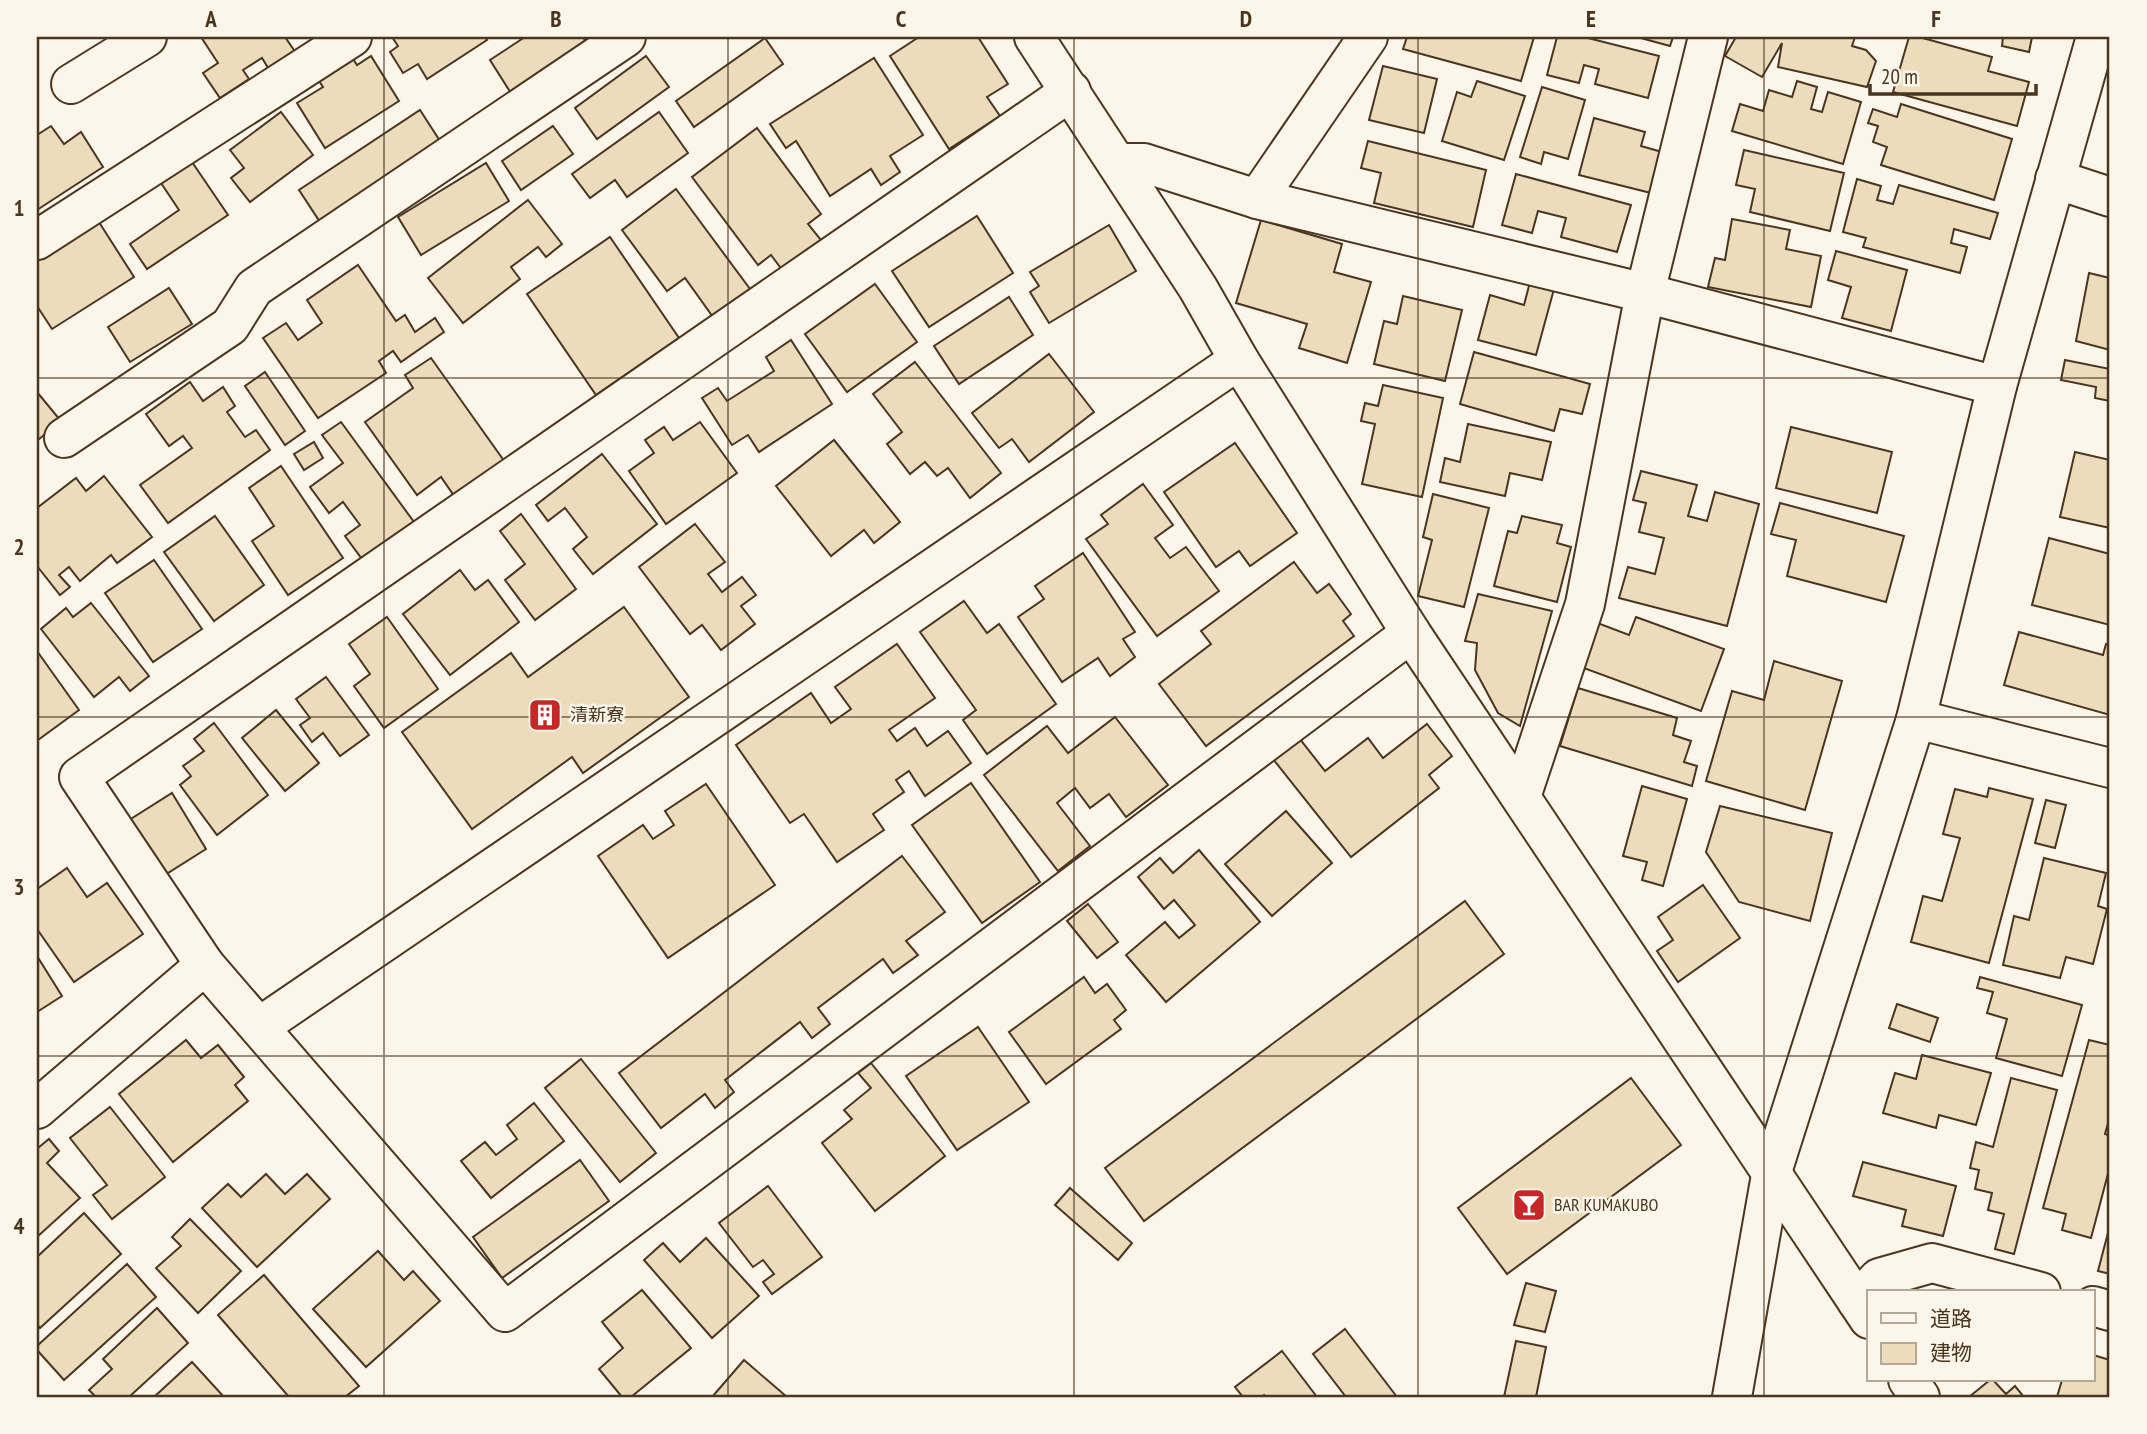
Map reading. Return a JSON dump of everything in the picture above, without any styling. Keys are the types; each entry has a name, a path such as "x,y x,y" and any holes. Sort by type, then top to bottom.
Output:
{"street":[{"path":"71,84 147,37"},
{"path":"37,240 352,37"},
{"path":"64,438 230,326 254,288 626,37"},
{"path":"1034,37 1198,288 1239,360 1411,633 1863,1310"},
{"path":"1257,199 1368,37"},
{"path":"1521,797 1585,604 1645,293 1708,37"},
{"path":"1732,1397 1771,1175 1916,719 1997,386 2096,37"},
{"path":"1071,91 79,777 205,965 505,1312 1411,633"},
{"path":"1117,163 1144,163 1257,199 1645,293 1997,386"},
{"path":"2055,179 2110,197"},
{"path":"259,1027 1239,360"},
{"path":"1916,719 2110,768"},
{"path":"37,1109 205,965"},
{"path":"1873,1290 1879,1278 1932,1263 2033,1290"},
{"path":"1910,1382 1920,1397"}],"building":[{"path":"201,37 285,37 296,53 270,71 262,58 243,70 249,79 220,98 203,73 218,63"},
{"path":"392,37 485,37 487,40 427,79 418,64 403,73 390,52 398,46"},
{"path":"525,37 583,37 590,48 514,98 490,60"},
{"path":"919,37 978,37 1008,84 987,97 1000,116 949,149 890,56"},
{"path":"1407,37 1534,37 1521,81 1403,49"},
{"path":"1557,37 1584,37 1659,56 1648,98 1595,84 1599,69 1584,65 1579,83 1547,75"},
{"path":"1637,37 1673,37 1670,46"},
{"path":"1736,37 1855,37 1852,46 1866,50 1876,61 1867,87 1778,67 1782,43 1762,77 1725,56"},
{"path":"1909,37 1919,37 1992,57 1988,71 2029,82 2017,126 1893,92"},
{"path":"2003,37 2032,37 2029,52 2002,46"},
{"path":"765,38 783,64 694,127 676,101"},
{"path":"350,54 357,65 371,56 399,101 325,148 297,103 323,87 315,75"},
{"path":"646,56 669,87 597,139 575,108"},
{"path":"874,58 923,135 890,156 900,172 881,185 871,169 830,196 796,141 786,148 770,124"},
{"path":"1383,66 1437,79 1424,133 1369,120"},
{"path":"1477,81 1525,96 1504,160 1442,141 1457,92 1471,97"},
{"path":"1797,81 1817,87 1811,109 1822,112 1828,92 1861,102 1843,164 1732,131 1740,104 1763,111 1769,90 1792,97"},
{"path":"1542,87 1585,100 1568,159 1544,152 1541,164 1520,157"},
{"path":"1901,104 2012,139 1994,200 1881,165 1887,147 1873,142 1878,126 1868,123 1873,109 1897,117"},
{"path":"420,110 440,141 320,222 299,190"},
{"path":"281,112 313,155 250,202 231,178 244,168 230,150"},
{"path":"659,112 688,153 627,197 615,180 590,198 572,174"},
{"path":"1594,118 1645,132 1641,146 1662,152 1651,193 1579,175"},
{"path":"51,126 64,144 81,132 103,167 37,210 37,135"},
{"path":"553,126 573,154 521,190 502,161"},
{"path":"757,128 821,214 808,224 825,245 786,275 771,255 758,265 692,177"},
{"path":"1368,141 1486,170 1473,227 1374,203 1381,173 1361,168"},
{"path":"1744,150 1844,173 1830,231 1750,212 1755,189 1736,185"},
{"path":"192,162 228,215 147,269 130,244 179,210 161,183"},
{"path":"486,163 509,201 421,255 398,217"},
{"path":"1516,174 1631,205 1617,252 1561,237 1566,218 1538,211 1532,233 1502,225"},
{"path":"1857,179 1881,186 1877,200 1893,204 1899,185 1998,213 1990,239 1954,229 1951,243 1967,247 1960,273 1863,247 1866,238 1843,232"},
{"path":"676,189 750,289 713,317 685,278 667,291 622,230"},
{"path":"528,200 562,244 546,257 538,247 511,267 520,279 463,323 428,278"},
{"path":"977,216 1013,273 929,327 892,271"},
{"path":"97,219 134,277 52,329 37,306 37,258"},
{"path":"1732,219 1790,230 1786,249 1821,256 1811,307 1708,287 1715,258 1725,260"},
{"path":"1261,220 1342,244 1334,272 1371,282 1347,363 1299,348 1307,324 1236,303"},
{"path":"1109,225 1136,271 1049,323 1030,292 1039,286 1030,272"},
{"path":"610,237 679,338 596,395 527,294"},
{"path":"1836,251 1907,270 1891,331 1842,318 1851,287 1828,280"},
{"path":"358,265 396,321 405,315 415,332 435,318 444,332 401,362 393,351 379,361 386,373 318,418 263,338 286,323 298,340 322,323 307,300"},
{"path":"2089,273 2110,278 2110,350 2076,341"},
{"path":"1530,282 1554,289 1536,355 1478,340 1490,295 1524,305"},
{"path":"875,284 917,342 847,392 805,334"},
{"path":"169,288 192,324 130,362 108,327"},
{"path":"1403,296 1462,310 1445,381 1374,364 1384,321 1397,324"},
{"path":"1009,297 1033,335 959,384 934,346"},
{"path":"791,340 832,404 759,452 748,435 732,445 702,398 718,388 727,401 774,371 766,357"},
{"path":"1474,352 1590,384 1582,414 1560,409 1554,431 1460,404"},
{"path":"1049,354 1094,412 1029,462 1012,439 999,448 972,413"},
{"path":"431,358 507,465 457,500 441,477 417,495 365,422 413,388 405,375"},
{"path":"2065,360 2110,369 2110,401 2095,398 2096,387 2061,380"},
{"path":"915,362 1001,473 970,498 948,468 937,476 925,462 910,474 887,444 902,432 873,394"},
{"path":"265,372 305,431 285,445 245,386"},
{"path":"190,382 203,401 223,387 235,406 227,412 245,437 256,430 270,450 168,523 140,485 192,448 183,436 169,446 146,414"},
{"path":"1383,385 1443,398 1422,497 1362,484 1375,424 1361,421 1365,403 1378,406"},
{"path":"37,392 61,421 38,440 37,439"},
{"path":"341,422 414,522 362,559 345,536 360,525 343,502 329,513 310,487 343,463 322,435"},
{"path":"700,422 737,473 666,524 629,471 654,453 645,440 664,427 673,440"},
{"path":"1468,424 1551,442 1542,480 1510,473 1505,496 1440,482 1445,458 1460,462"},
{"path":"1791,427 1892,452 1877,513 1776,488"},
{"path":"834,440 900,522 874,543 864,530 831,556 776,486"},
{"path":"314,442 323,458 304,470 294,454"},
{"path":"1235,443 1297,533 1250,566 1239,551 1216,567 1164,492"},
{"path":"2075,452 2110,460 2110,528 2060,517"},
{"path":"602,454 657,524 593,574 573,549 587,537 565,508 548,521 536,505"},
{"path":"281,466 343,558 288,595 252,541 274,526 249,488"},
{"path":"1641,471 1697,485 1688,516 1707,521 1715,492 1759,504 1727,626 1619,598 1628,567 1655,574 1664,538 1639,532 1646,503 1633,500"},
{"path":"104,476 152,537 117,563 111,555 80,581 69,567 59,575 70,587 60,595 37,566 37,508 76,478 86,491"},
{"path":"1143,484 1173,525 1155,538 1170,558 1186,547 1219,591 1157,636 1086,539 1108,524 1101,515"},
{"path":"1433,494 1489,508 1464,607 1418,596 1432,540 1423,537"},
{"path":"1780,503 1904,536 1886,602 1787,576 1796,540 1771,534"},
{"path":"521,514 576,589 535,620 505,580 525,564 500,531"},
{"path":"215,516 264,585 214,621 164,552"},
{"path":"1522,516 1562,525 1557,543 1571,547 1557,602 1494,586 1508,531 1517,533"},
{"path":"695,524 725,562 708,574 722,592 742,577 756,595 741,606 755,624 721,650 702,625 690,634 639,567"},
{"path":"2049,538 2110,554 2110,625 2032,605"},
{"path":"1083,553 1135,632 1123,639 1135,657 1110,676 1098,658 1062,682 1018,617 1044,599 1035,586"},
{"path":"154,560 202,629 153,662 105,593"},
{"path":"1294,562 1317,593 1329,584 1351,614 1343,621 1354,636 1206,746 1159,684 1211,644 1201,631"},
{"path":"460,570 475,590 488,580 519,622 450,675 403,614"},
{"path":"1478,594 1552,611 1520,726 1498,713 1475,670 1477,643 1465,641"},
{"path":"964,601 987,633 999,624 1056,704 987,754 963,720 976,710 920,632"},
{"path":"91,603 149,676 130,691 119,677 94,697 41,629 66,608 73,617"},
{"name":"清新寮","path":"624,607 689,697 583,773 572,757 472,829 402,732 511,653 528,677"},
{"path":"387,617 438,689 384,728 354,686 370,674 349,644"},
{"path":"1636,617 1724,649 1701,711 1578,666 1595,622 1629,635"},
{"path":"2019,632 2103,655 2106,644 2110,645 2110,715 2004,685"},
{"path":"897,644 935,698 889,730 897,741 915,728 927,746 948,731 971,763 925,796 909,771 896,780 904,792 873,814 884,830 837,862 804,814 790,823 736,745 811,693 831,723 851,709 835,687"},
{"path":"37,651 79,710 38,740 37,738"},
{"path":"1774,661 1842,681 1805,810 1706,781 1732,691 1764,700"},
{"path":"326,677 369,735 340,756 323,733 312,742 300,725 310,718 296,699"},
{"path":"1578,688 1677,718 1673,735 1691,741 1684,762 1697,766 1692,786 1560,746"},
{"path":"276,710 319,763 285,791 242,738"},
{"path":"1115,717 1168,785 1126,817 1109,794 1090,808 1075,788 1057,803 1090,846 1058,871 984,775 1047,726 1068,753"},
{"path":"214,723 268,795 217,835 180,785 191,776 183,766 204,751 194,739"},
{"path":"1427,724 1452,756 1429,775 1439,788 1351,857 1273,759 1299,738 1325,771 1368,738 1383,758"},
{"path":"971,783 1040,882 982,923 912,825"},
{"path":"706,784 775,885 668,958 598,856 643,825 653,839 674,825 665,811"},
{"path":"1642,786 1687,799 1663,886 1642,880 1647,862 1623,856"},
{"path":"1989,788 2033,799 1989,963 1911,942 1923,896 1942,901 1960,838 1943,834 1955,789 1987,797"},
{"path":"172,793 206,849 160,878 126,822"},
{"path":"2046,800 2066,805 2055,848 2035,843"},
{"path":"1720,806 1832,833 1810,921 1739,902 1706,852"},
{"path":"1286,811 1332,863 1272,916 1225,864"},
{"path":"1199,850 1260,922 1166,1002 1126,955 1165,922 1179,938 1195,925 1174,900 1164,909 1138,877 1160,858 1173,873"},
{"path":"902,856 945,912 906,941 918,955 893,973 883,959 818,1008 830,1024 812,1038 800,1022 725,1080 734,1092 715,1108 705,1094 661,1128 619,1073"},
{"path":"2044,858 2106,873 2098,906 2107,909 2093,964 2066,957 2060,978 2003,965 2014,916 2029,920"},
{"path":"67,868 87,897 107,883 143,934 74,982 37,929 37,889"},
{"path":"1703,885 1740,938 1678,982 1657,951 1673,940 1658,917"},
{"path":"1465,901 1504,954 1144,1221 1105,1168"},
{"path":"1088,904 1118,942 1097,958 1067,921"},
{"path":"37,956 62,996 37,1012"},
{"path":"1084,977 1095,993 1107,984 1126,1010 1114,1020 1121,1029 1046,1084 1009,1032"},
{"path":"1980,977 2082,1005 2062,1076 1996,1058 2007,1019 1987,1013 1993,992 1977,988"},
{"path":"1897,1004 1938,1018 1930,1042 1889,1028"},
{"path":"978,1027 1029,1102 957,1150 906,1076"},
{"path":"186,1040 201,1058 218,1045 244,1077 235,1085 248,1101 173,1162 119,1094"},
{"path":"2089,1040 2110,1045 2110,1116 2105,1134 2110,1136 2110,1166 2091,1238 2062,1230 2066,1214 2043,1208"},
{"path":"1922,1055 1991,1073 1976,1125 1939,1115 1936,1128 1883,1113 1895,1073 1916,1079"},
{"path":"581,1059 656,1153 620,1182 545,1088"},
{"path":"871,1063 945,1156 875,1211 822,1143 852,1119 844,1110 871,1088 858,1073"},
{"path":"1631,1078 1681,1145 1507,1274 1458,1208"},
{"path":"2011,1078 2057,1090 2014,1254 1995,1249 2004,1214 1988,1210 1992,1193 1975,1189 1979,1170 1970,1168 1976,1142 1993,1147"},
{"path":"534,1103 564,1141 491,1198 461,1161 485,1142 496,1155 517,1139 507,1125"},
{"path":"110,1107 165,1177 112,1219 93,1195 107,1185 70,1138"},
{"path":"49,1139 59,1151 47,1163 80,1198 37,1237 37,1147"},
{"path":"580,1160 609,1201 502,1278 473,1237"},
{"path":"1863,1162 1956,1186 1943,1236 1902,1226 1906,1210 1853,1196"},
{"path":"266,1174 285,1194 307,1174 330,1199 257,1267 202,1208 228,1184 241,1197"},
{"path":"768,1186 822,1257 772,1294 763,1282 774,1274 763,1260 753,1267 719,1223"},
{"path":"1070,1188 1132,1243 1118,1260 1055,1205"},
{"path":"84,1213 121,1254 40,1328 37,1324 37,1257"},
{"path":"190,1219 241,1271 198,1313 156,1268 181,1246 172,1237"},
{"path":"2110,1225 2110,1274 2098,1271"},
{"path":"706,1238 759,1296 712,1338 644,1260 663,1243 680,1262"},
{"path":"378,1251 404,1280 413,1271 440,1301 366,1367 313,1309"},
{"path":"127,1264 156,1297 64,1380 37,1350 37,1346"},
{"path":"264,1275 359,1386 345,1397 289,1397 218,1315"},
{"path":"1526,1283 1556,1291 1545,1332 1514,1325"},
{"path":"642,1290 691,1348 631,1397 622,1397 599,1369 623,1348 602,1322"},
{"path":"157,1308 188,1343 129,1397 96,1397 89,1390 112,1369 103,1359"},
{"path":"1345,1329 1397,1397 1346,1397 1313,1354"},
{"path":"1516,1341 1546,1347 1536,1397 1504,1397"},
{"path":"1282,1351 1317,1397 1243,1397 1235,1387"},
{"path":"2094,1355 2110,1360 2110,1397 2057,1397 2061,1382 2094,1382"},
{"path":"744,1360 787,1397 712,1397"},
{"path":"192,1362 224,1397 154,1397"},
{"path":"1988,1382 1995,1382 2006,1394 2015,1386 2024,1397 1969,1397"}],"place":[{"name":"清新寮","path":"545,715"},
{"name":"BAR KUMAKUBO","path":"1529,1205"}]}
